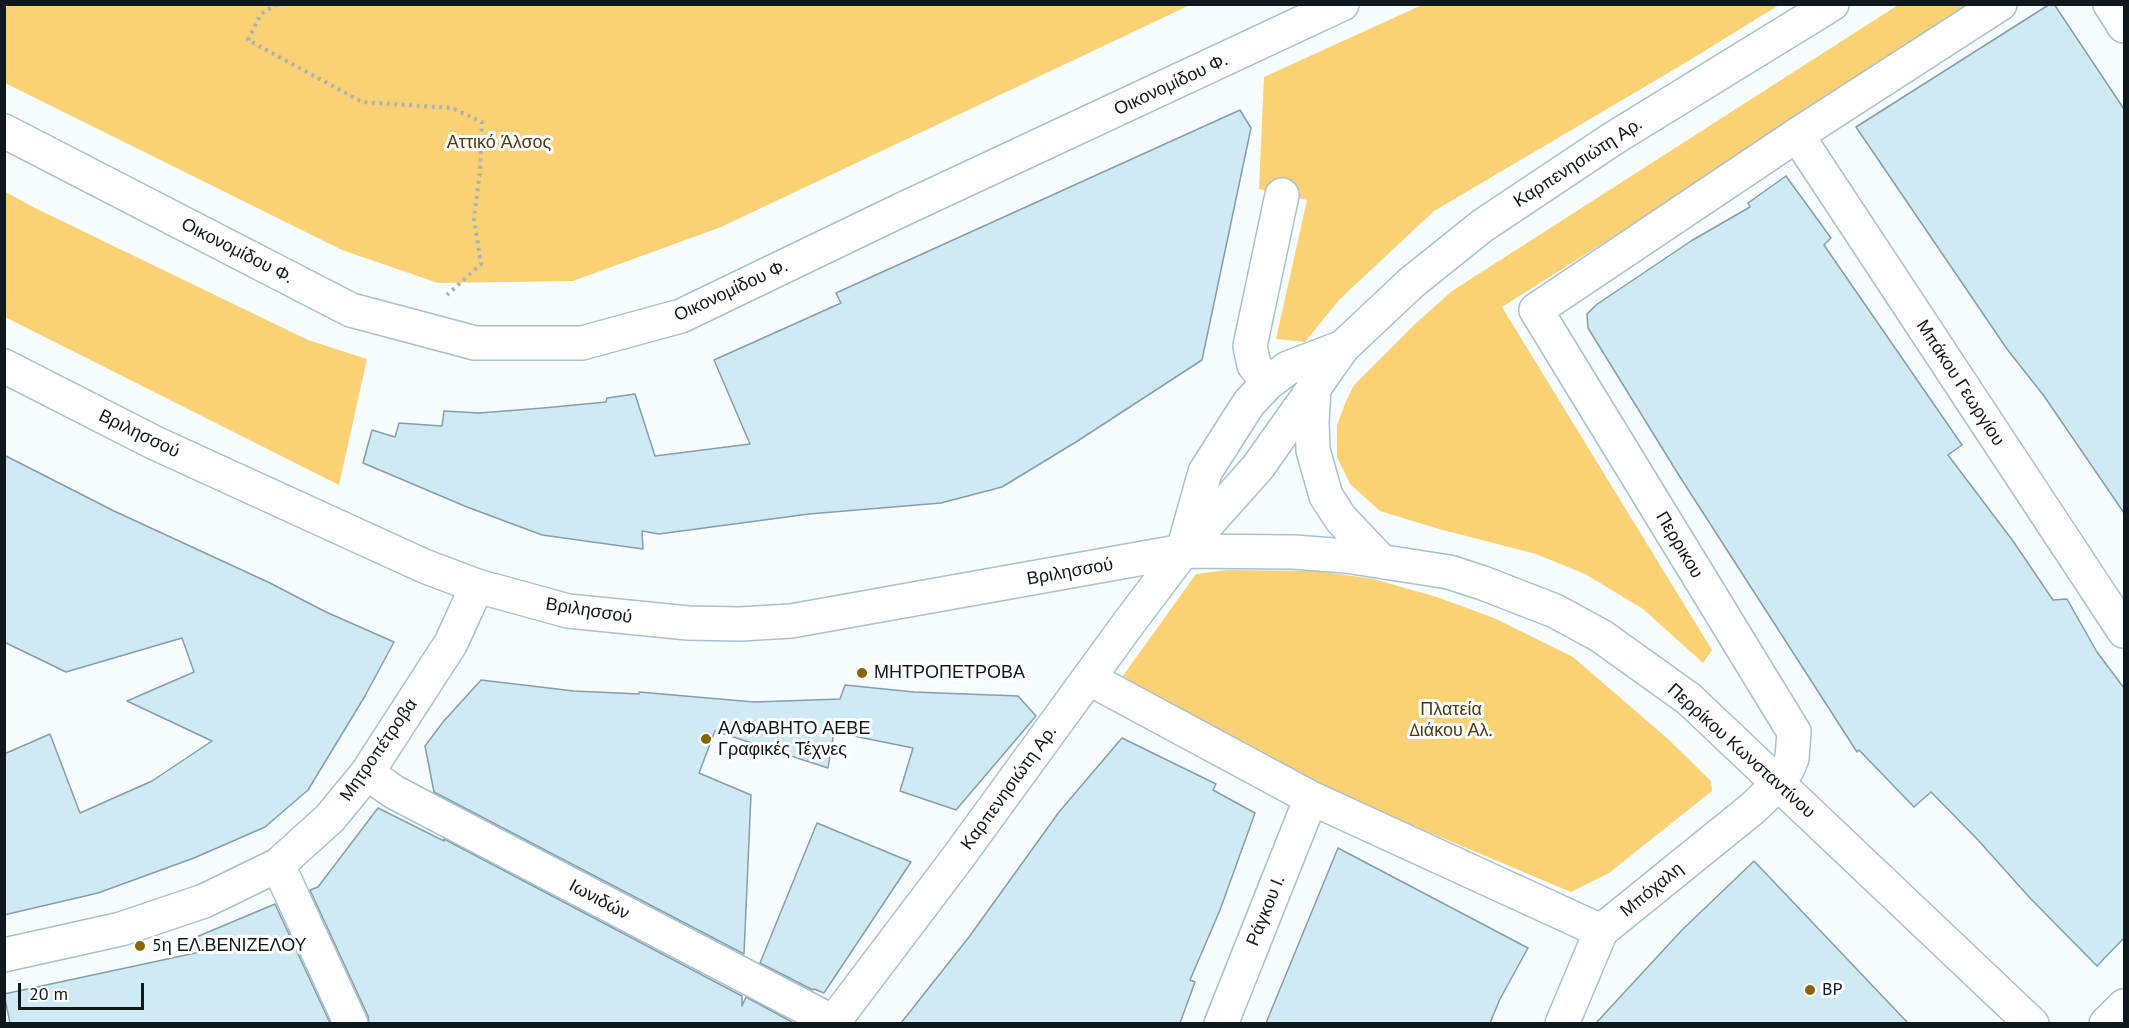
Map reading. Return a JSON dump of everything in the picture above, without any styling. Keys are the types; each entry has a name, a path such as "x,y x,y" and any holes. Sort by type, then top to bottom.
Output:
{"street":[{"name":"Οικονομίδου Φ.","path":"4,131 351,310 475,343 582,342 681,316 1342,4"},
{"name":"Καρπενησιώτη Αρ.","path":"833,1023 1183,551 1258,466 1343,347 1411,283 1482,226 1614,138 1832,4"},
{"path":"1797,135 2000,4"},
{"path":"2109,4 2124,26"},
{"name":"Περρικου","path":"1778,784 1792,758 1794,732 1791,726 1536,310 1797,135"},
{"name":"Μπάκου Γεωργίου","path":"1797,135 2124,631"},
{"path":"1268,383 1254,365 1250,346 1282,195"},
{"name":"Καρπενησιώτη Αρ.","path":"1183,551 1205,472 1249,403 1268,383 1288,368 1343,347"},
{"name":"Βριλησσού","path":"4,366 155,443 424,566 477,586 568,612 688,623 760,624 818,617 1183,551"},
{"path":"1314,387 1313,450 1326,496 1341,519 1381,561"},
{"name":"Περρίκου Κωνσταντίνου","path":"1183,551 1294,552 1346,556 1439,569 1484,583 1555,611 1601,636 1689,699 2032,1023"},
{"name":"Μητροπέτροβα","path":"4,955 121,929 204,901 278,865 330,819 367,773 451,643 477,586"},
{"path":"1090,679 1311,798 1601,931"},
{"name":"Ιωνιδών","path":"367,773 404,798 833,1023"},
{"name":"Μπόχαλη","path":"1562,1023 1601,931 1753,808 1778,784"},
{"name":"Ράγκου Ι.","path":"1221,1023 1311,798"},
{"path":"278,865 351,1023"},
{"path":"2106,1023 2124,1006"}],"path":[{"path":"277,4 261,14 248,40 362,102 452,108 482,122 480,171 474,219 481,264 409,326"}],"green space":[{"name":"Αττικό Άλσος","path":"4,5 1190,5 721,227 573,281 438,283 342,250 5,83"},
{"path":"1422,5 1779,5 1434,211 1339,300 1305,342 1276,339 1307,200 1259,189 1264,77"},
{"path":"1898,5 1980,5 1502,307 1712,650 1703,663 1643,609 1585,574 1536,554 1380,511 1350,484 1337,457 1337,425 1354,385 1452,291"},
{"path":"4,191 308,340 367,359 339,485 5,317"},
{"name":"Πλατεία Διάκου Αλ.","path":"1227,570 1318,571 1373,579 1437,597 1494,618 1573,657 1668,739 1711,781 1712,791 1609,873 1571,892 1319,786 1117,684 1196,574"}],"building":[{"path":"2050,4 2054,4 2124,109 2124,513 2044,396 2007,349 1856,127"},
{"path":"1240,110 1251,128 1202,360 1002,487 941,503 809,514 659,534 642,531 643,549 542,535 467,507 363,463 372,430 395,437 399,423 442,426 444,411 479,413 543,408 606,402 607,398 635,394 655,456 750,444 714,360 841,303 836,293"},
{"path":"1786,176 1831,238 1824,245 1962,445 1948,455 2013,541 2053,600 2067,599 2097,652 2124,688 2124,938 2097,966 1931,792 1914,807 1859,750 1857,752 1680,477 1588,328 1587,314 1596,305 1691,241 1750,207 1748,203"},
{"path":"4,455 114,511 394,642 365,696 308,790 265,827 194,858 98,893 4,915 4,754 50,734 80,813 152,781 212,741 127,701 194,672 182,638 66,672 4,642"},
{"path":"481,680 574,691 639,694 639,692 754,702 840,699 845,685 914,692 1018,696 1036,716 956,810 900,791 913,748 834,732 828,768 715,731 699,773 751,795 744,954 434,792 425,746 443,722"},
{"path":"1122,738 1216,784 1213,790 1255,813 1220,910 1190,980 1195,982 1180,1023 901,1023 969,937 1059,812"},
{"path":"378,808 444,841 444,839 742,996 742,1006 746,997 792,1022 369,1023 368,1016 310,890 318,887"},
{"path":"817,823 911,862 824,993 813,990 760,963"},
{"path":"1338,848 1528,948 1500,999 1490,1023 1266,1023"},
{"path":"1754,861 1908,1023 1596,1023 1682,930"},
{"path":"275,904 330,1023 10,1023 4,994 200,952 194,938"}],"place":[{"name":"ΜΗΤΡΟΠΕΤΡΟΒΑ","path":"862,673"},
{"name":"ΑΛΦΑΒΗΤΟ ΑΕΒΕ Γραφικές Τέχνες","path":"706,739"},
{"name":"5η ΕΛ.ΒΕΝΙΖΕΛΟΥ","path":"140,946"},
{"name":"BP","path":"1810,990"}]}
